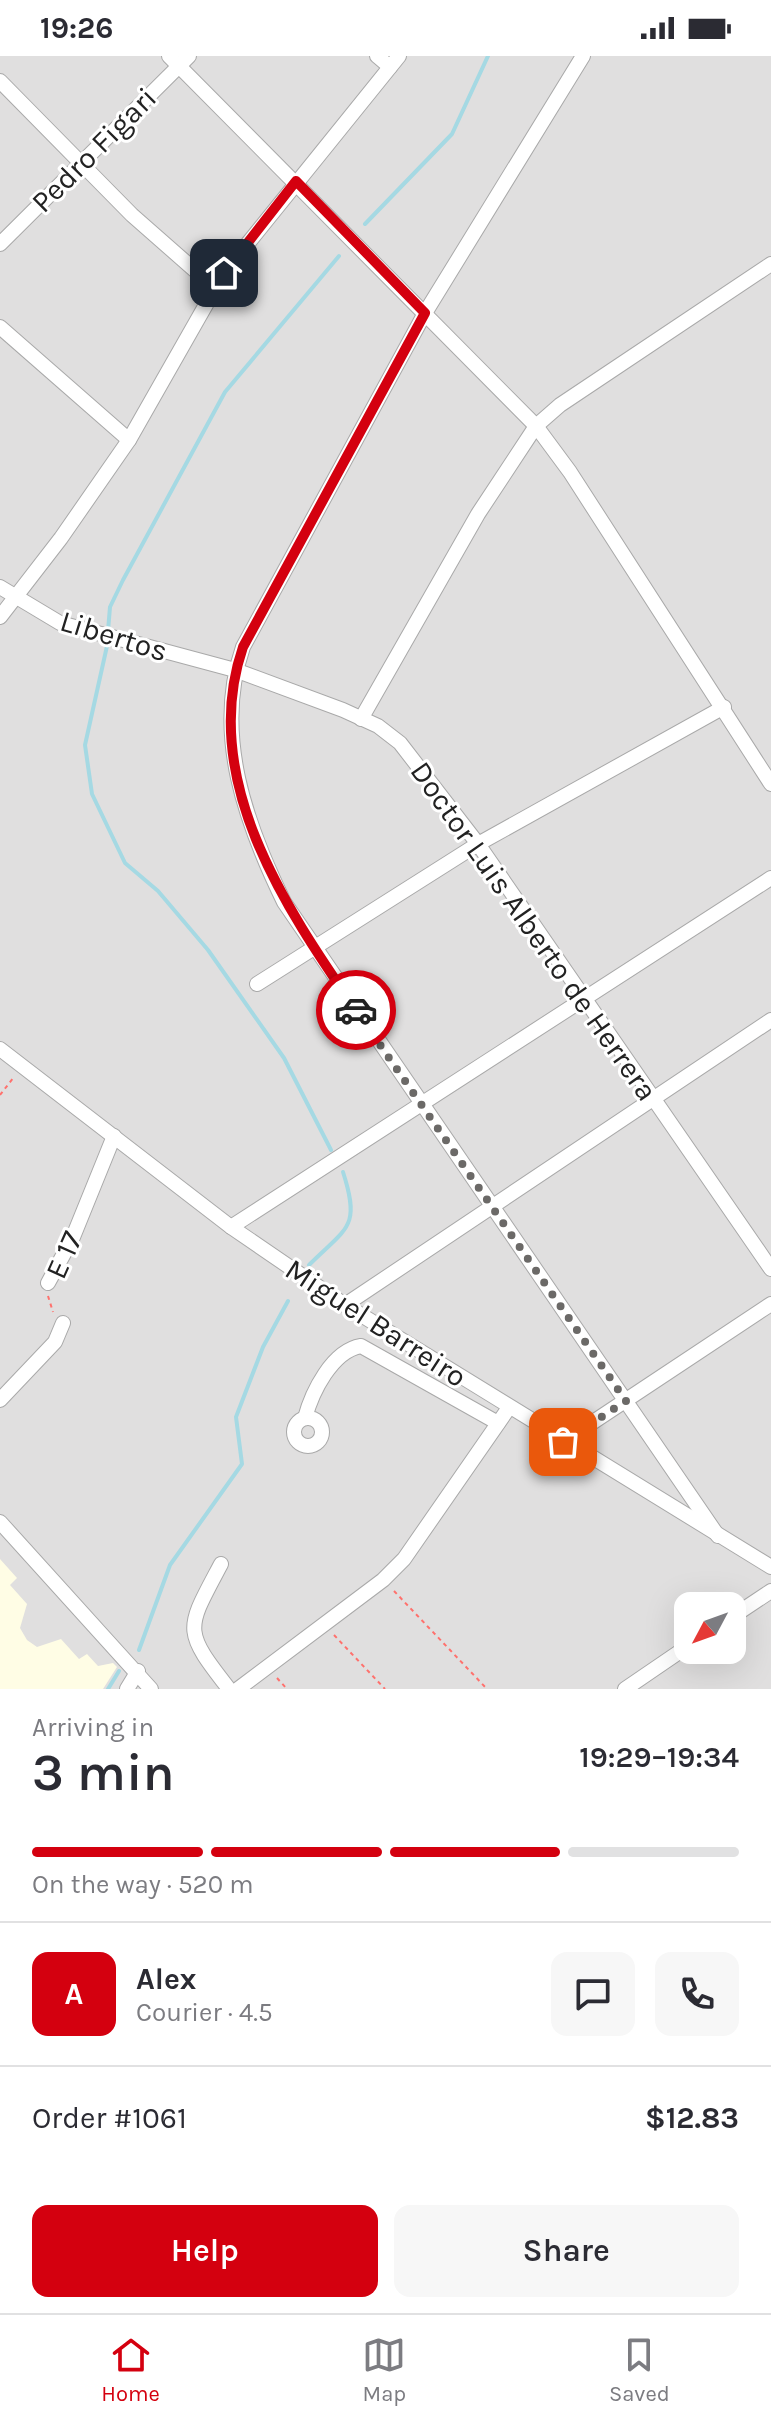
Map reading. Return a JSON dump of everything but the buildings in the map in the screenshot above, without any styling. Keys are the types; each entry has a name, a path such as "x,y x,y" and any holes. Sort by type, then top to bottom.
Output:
{"street":[{"path":"0,617 129,440 215,288 296,181 394,62 377,56"},
{"path":"583,56 425,313 243,647 235,670 231,733 235,771 267,867 313,949 718,1536"},
{"path":"179,59 536,426 724,707 771,784"},
{"name":"Pedro Figari","path":"0,244 179,59"},
{"path":"0,81 132,215 215,288"},
{"path":"361,719 478,514 536,426 560,405 771,264"},
{"path":"0,327 129,440"},
{"name":"Libertos","path":"0,587 15,599 60,623 235,670"},
{"name":"Doctor Luis Alberto de Herrera","path":"235,670 361,719 400,743 417,761 478,844 771,1269"},
{"path":"257,984 478,844 724,707"},
{"path":"231,1227 771,878"},
{"path":"345,1305 771,1020"},
{"name":"Miguel Barreiro","path":"0,1049 231,1227 345,1305 508,1409 771,1567"},
{"name":"E 17","path":"48,1283 73,1237 114,1136"},
{"path":"563,1442 771,1304"},
{"name":"E 17","path":"0,1400 55,1342 63,1323"},
{"path":"305,1418 308,1404 337,1357 349,1348 361,1346 498,1423"},
{"path":"238,1689 383,1580 416,1544 508,1409"},
{"path":"0,1522 138,1671 151,1689"},
{"path":"221,1564 195,1612 193,1637 197,1648 229,1689"},
{"path":"746,1608 771,1591"},
{"path":"625,1689 674,1656"},
{"path":"127,1689 138,1671"}],"path":[{"path":"0,1095 22,1066"},
{"name":"E 17","path":"48,1283 49,1307 63,1323"},
{"path":"383,1580 487,1689"},
{"path":"324,1624 385,1689"}],"shaded area":[{"path":"0,56 771,56 771,1689 0,1689"},
{"path":"0,1559 17,1578 10,1585 27,1604 20,1628 27,1640 37,1647 61,1639 79,1659 87,1654 98,1666 113,1663 117,1667 103,1689 0,1689"}],"waterway":[{"path":"365,224 452,134 488,56"},
{"path":"108,631 110,607 123,580 225,392 339,256"},
{"path":"107,646 85,745 92,794 125,863 158,891 208,950 284,1058 331,1150"},
{"path":"309,1265 347,1225 351,1205 343,1172"},
{"path":"139,1650 170,1565 242,1464 236,1417 263,1347 288,1301"},
{"path":"108,1689 119,1671"}],"way so far":[{"path":"356,1010 626,1401 563,1442"}],"route":[{"path":"224,273 296,181 425,313 243,647 235,670 231,733 235,771 253,831 284,902 356,1010"}]}
